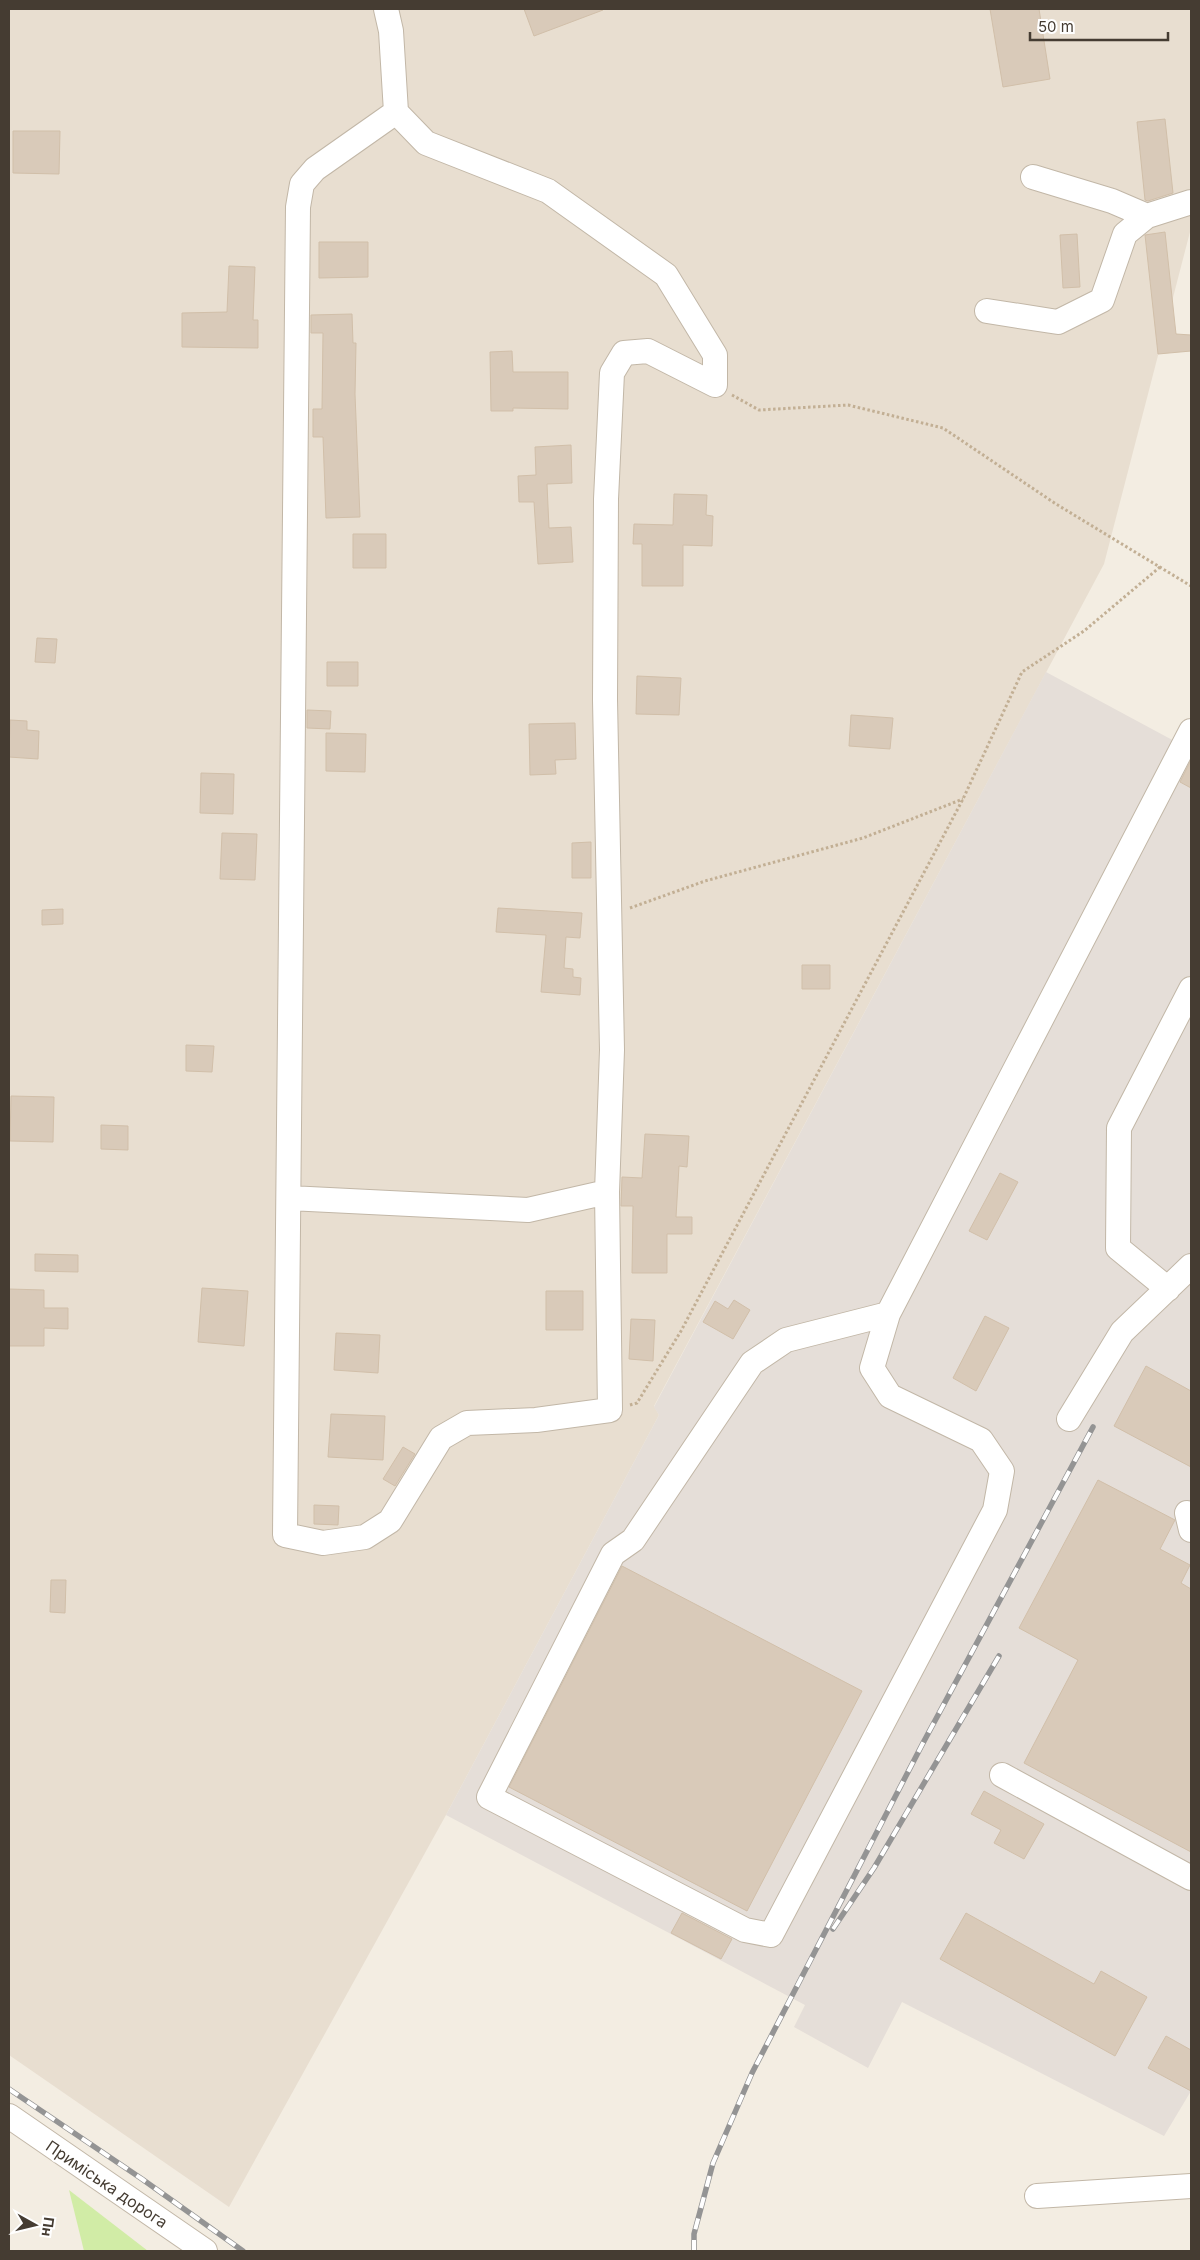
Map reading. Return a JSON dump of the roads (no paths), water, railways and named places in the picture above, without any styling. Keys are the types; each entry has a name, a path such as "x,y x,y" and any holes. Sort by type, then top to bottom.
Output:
{"street":[{"path":"386,9 391,32 396,112 426,143 548,191 666,274 714,355 715,385 648,351 624,353 612,373 606,499 608,916 612,1050 607,1192 610,1410 536,1420 467,1423 441,1438 390,1521 365,1537 323,1543 286,1535 298,206 302,184 316,169 396,112"},
{"path":"1033,177 1112,201 1147,216"},
{"path":"987,311 1058,322 1102,300 1125,234 1147,216 1191,202"},
{"path":"888,1314 786,1340 752,1363 634,1540 613,1554 489,1797 745,1930 771,1935 995,1510 1002,1471 981,1440 890,1396 872,1368 888,1314 1191,731"},
{"path":"1168,1288 1118,1248 1119,1128 1191,989"},
{"path":"288,1198 528,1210 607,1192"},
{"path":"1069,1419 1122,1332 1191,1266"},
{"path":"1002,1775 1191,1878"},
{"name":"Приміська дорога","path":"9,2116 205,2251"},
{"path":"1037,2196 1191,2186"}],"railway":[{"path":"694,2251 694,2234 713,2163 752,2073 923,1743 1093,1427"},
{"path":"833,1929 874,1868 999,1656"},
{"path":"9,2089 142,2179 243,2251"}]}
